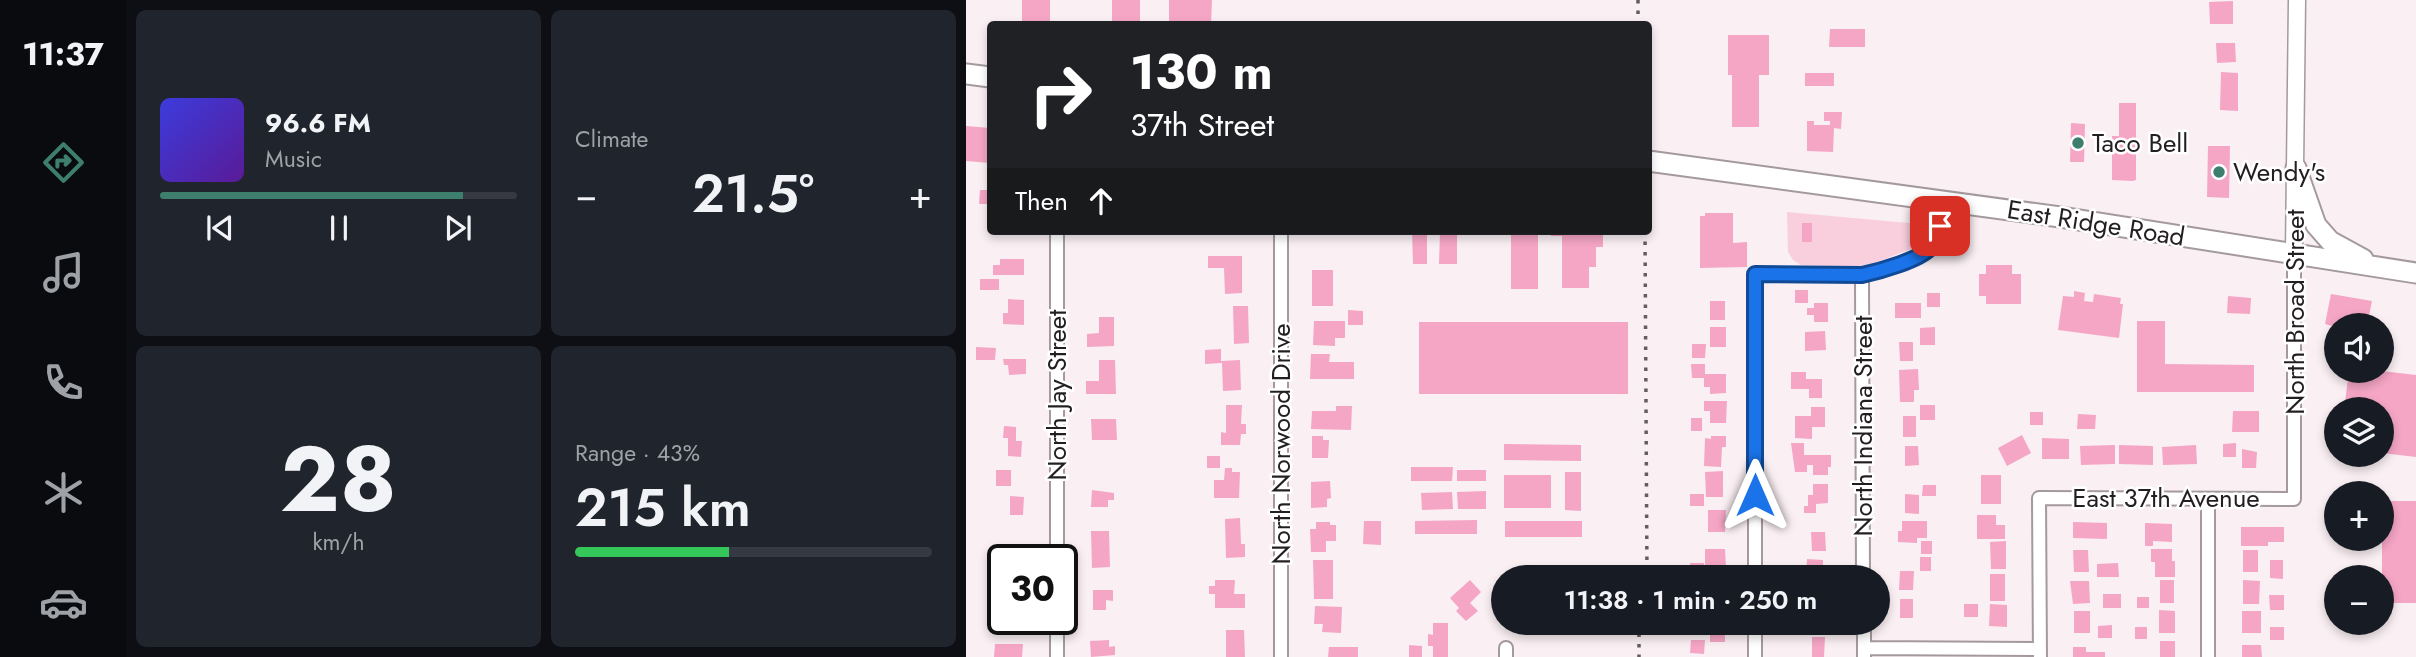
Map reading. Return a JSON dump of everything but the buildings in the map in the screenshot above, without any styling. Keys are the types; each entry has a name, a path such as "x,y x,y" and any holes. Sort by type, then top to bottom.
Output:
{"main road":[{"path":"966,74 987,77"},
{"name":"East Ridge Road","path":"1652,161 1943,201 2416,273"},
{"path":"2296,168 2316,225 2330,241 2376,267"}],"street":[{"name":"North Broad Street","path":"2294,499 2297,0"},
{"path":"1755,565 1755,274 1862,275 1916,257 1933,246 1938,234 1943,201"},
{"name":"North Jay Street","path":"1057,544 1058,235"},
{"name":"North Norwood Drive","path":"1281,235 1281,657"},
{"name":"North Indiana Street","path":"1862,275 1863,565"},
{"name":"East 37th Avenue","path":"2040,653 2039,498 2294,499"},
{"path":"2208,499 2208,657"},
{"path":"1057,635 1057,657"},
{"path":"1755,635 1755,657"},
{"path":"1864,635 1864,653 2040,653"}],"shaded area":[{"path":"1787,212 1931,225 1924,244 1864,267 1801,265 1793,260 1788,252"}],"railway":[{"path":"1638,0 1638,21"},
{"path":"1645,235 1647,565"},
{"path":"1639,635 1639,657"}],"place":[{"name":"Taco Bell","path":"2078,143"},
{"name":"Wendy's","path":"2219,172"}],"route":[{"path":"1755,495 1755,274 1862,275 1875,272 1925,253 1933,246 1940,226"}]}
